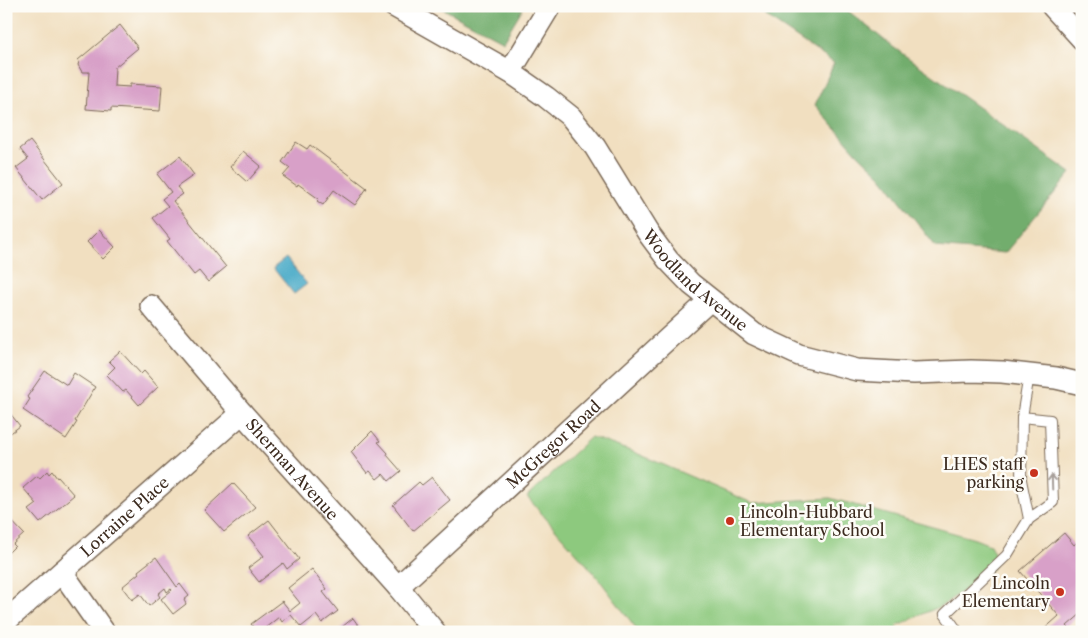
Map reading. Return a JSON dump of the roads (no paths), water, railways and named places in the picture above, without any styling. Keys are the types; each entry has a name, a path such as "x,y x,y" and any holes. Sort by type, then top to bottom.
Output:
{"street":[{"name":"Woodland Avenue","path":"394,6 510,72 546,97 570,117 596,147 648,233 668,260 690,284 754,334 799,355 857,370 914,373 971,371 1056,378 1082,384"},
{"path":"510,72 550,6"},
{"path":"1052,6 1082,39"},
{"name":"McGregor Road","path":"398,587 710,300"},
{"name":"Sherman Avenue","path":"151,306 242,413 398,587 435,632"},
{"name":"Lorraine Place","path":"6,621 242,413"},
{"path":"62,572 104,632"}],"lane":[{"path":"1029,375 1022,417 1021,480 1029,519"},
{"path":"958,632 945,614 1007,555 1029,519 1053,502 1050,420 1022,417"}],"water":[{"path":"286,258 307,284 294,294 273,268"}],"place":[{"name":"LHES staff parking","path":"1034,473"},
{"name":"Lincoln-Hubbard Elementary School","path":"730,521"},
{"name":"Lincoln Elementary","path":"1060,592"}]}
